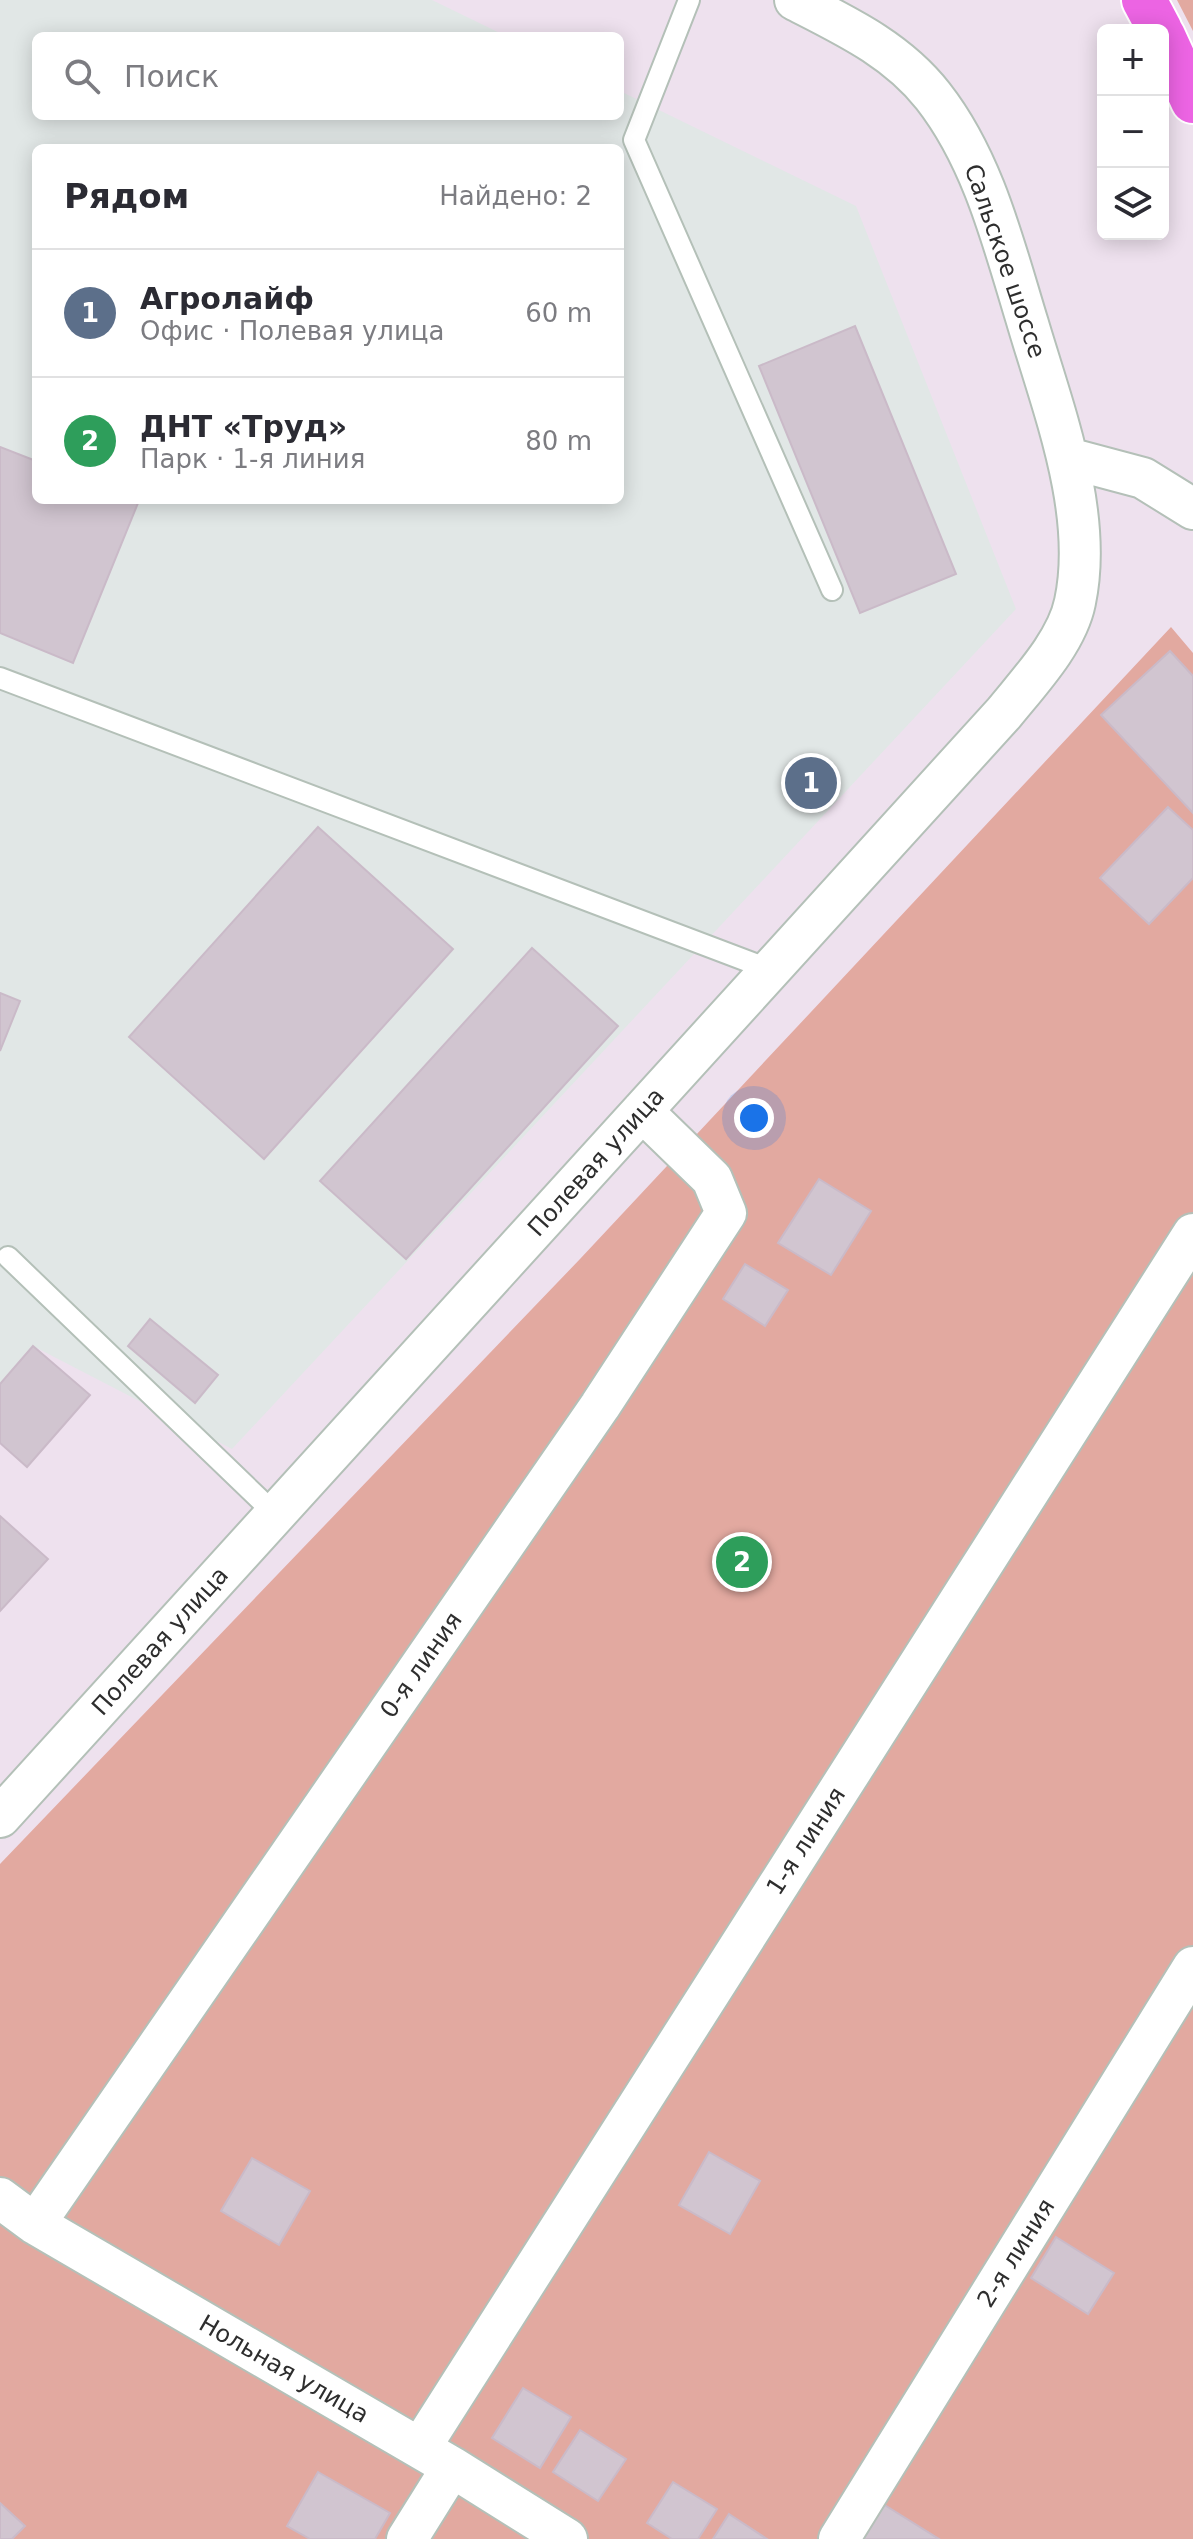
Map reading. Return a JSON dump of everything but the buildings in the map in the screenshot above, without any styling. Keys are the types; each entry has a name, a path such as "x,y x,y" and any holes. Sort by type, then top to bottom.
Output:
{"highway":[{"path":"1144,0 1157,24"},
{"path":"1169,49 1193,101"}],"street":[{"name":"Сальское шоссе","path":"795,0 859,33 903,63 932,95 961,135 996,220 1068,458"},
{"path":"1068,458 1143,478 1193,509"},
{"name":"Полевая улица","path":"0,1817 1004,713 1052,652 1075,605 1082,558 1068,458"},
{"name":"0-я линия","path":"35,2224 600,1406 726,1213 712,1179 642,1111"},
{"name":"1-я линия","path":"407,2539 436,2458 1193,1234"},
{"name":"2-я линия","path":"839,2539 1193,1967"},
{"name":"Нольная улица","path":"0,2198 35,2224 436,2458 567,2539"}],"lane":[{"path":"689,0 634,140 832,590"},
{"path":"0,678 771,970"},
{"path":"8,1257 275,1514"}],"shaded area":[{"path":"0,0 432,0 498,32 32,32 32,120 624,120 624,93 856,206 1016,609 232,1449 33,1346 0,1384"},
{"path":"1177,0 1193,0 1193,31"},
{"path":"1171,627 1193,653 1193,2539 0,2539 0,1864 580,1259"}],"place":[{"name":"Агролайф","path":"811,783"},
{"name":"ДНТ «Труд»","path":"742,1562"}]}
